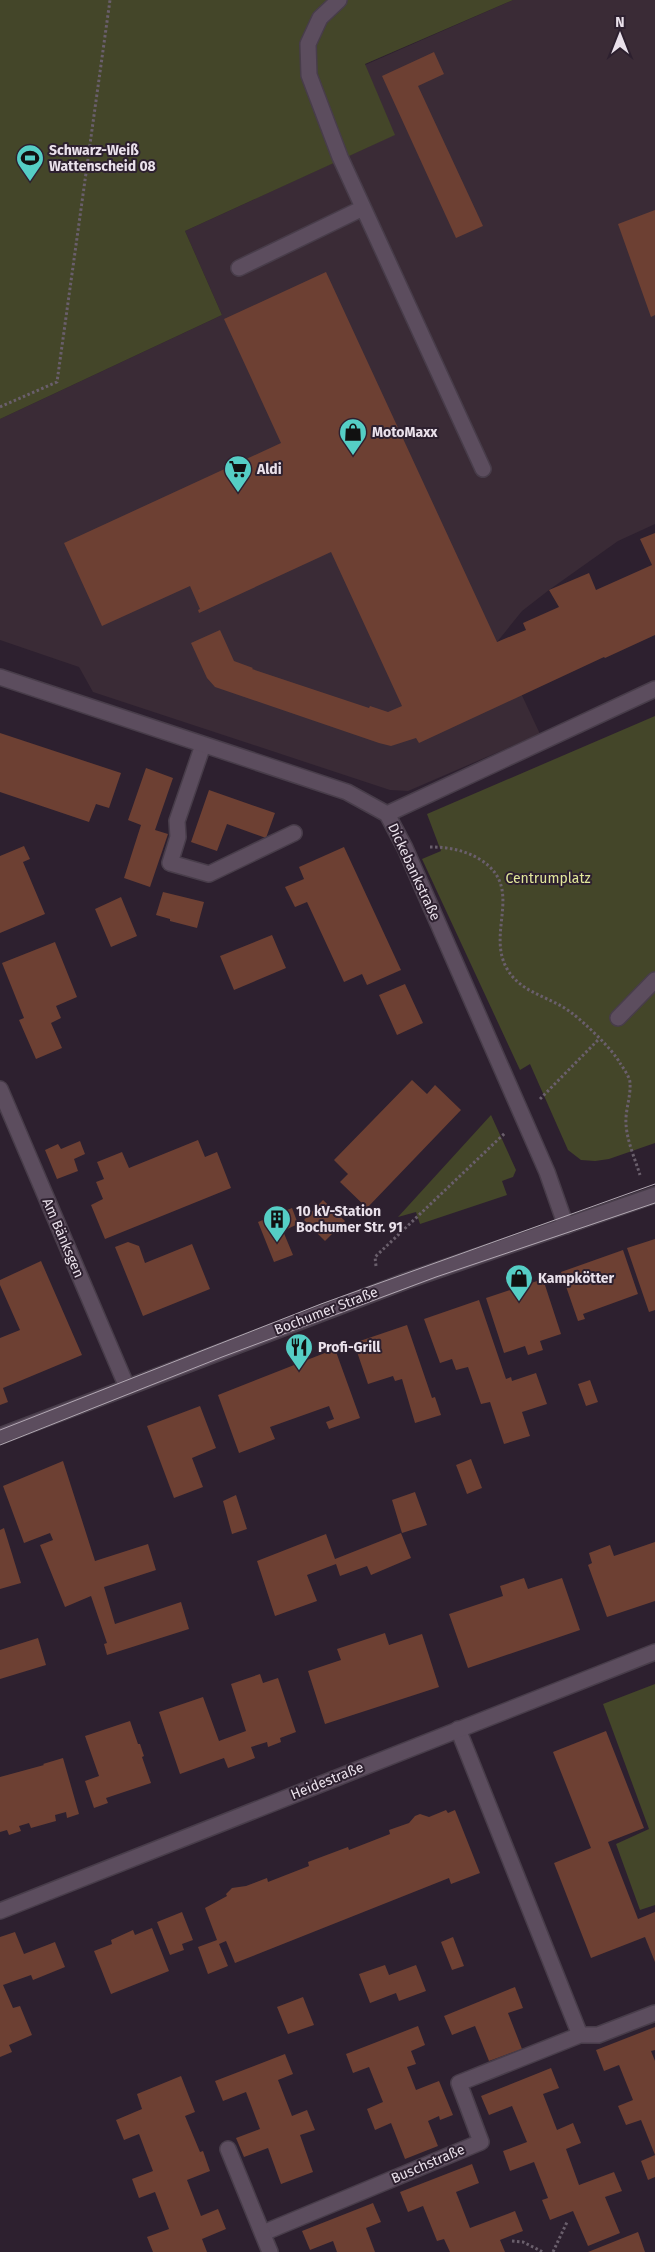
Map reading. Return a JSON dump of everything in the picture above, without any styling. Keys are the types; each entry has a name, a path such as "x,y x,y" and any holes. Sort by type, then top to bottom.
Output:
{"street":[{"path":"339,0 320,18 308,44 309,75 340,157 483,469"},
{"path":"239,268 363,208"},
{"name":"Dickebankstraße","path":"0,678 347,792 386,814 404,848 548,1172 566,1226"},
{"path":"386,814 655,689"},
{"path":"203,744 177,821 178,837 170,863 209,874 294,834"},
{"path":"618,1018 655,980"},
{"name":"Am Bänksgen","path":"0,1089 126,1387"},
{"name":"Bochumer Straße","path":"0,1436 379,1291 655,1195"},
{"name":"Heidestraße","path":"0,1911 655,1652"},
{"path":"458,1729 580,2035"},
{"name":"Buschstraße","path":"262,2233 481,2142 459,2083 580,2035 598,2035 655,2013"},
{"path":"228,2149 270,2252"}],"path":[{"path":"0,407 57,382 110,0"},
{"path":"404,848 444,847 461,850 475,856 493,870 501,881 504,900 500,937 506,966 516,982 549,998 573,1014 619,1060 630,1082 626,1125 633,1151"},
{"path":"379,1291 375,1257 522,1116 599,1040 618,1018"},
{"path":"554,2252 568,2222"},
{"path":"512,2242 523,2242 543,2252"}],"shaded area":[{"path":"513,0 655,0 655,524 618,541 549,590 522,611 497,642 540,734 408,791 390,790 93,692 79,667 0,640 0,419 222,315 185,231 394,135 365,65"}],"green space":[{"path":"0,0 513,0 365,64 395,135 185,231 222,315 0,419"},
{"name":"Centrumplatz","path":"655,716 655,1143 609,1159 581,1160 568,1150 530,1064 520,1070 422,859 441,851 427,814"},
{"path":"491,1115 516,1170 513,1177 502,1181 507,1195 420,1224 416,1212 398,1217"},
{"path":"655,1684 655,1905 640,1910 616,1844 649,1829 603,1704"}],"building":[{"path":"434,52 444,74 418,86 483,226 456,238 382,76"},
{"path":"655,210 655,315 651,317 618,224"},
{"path":"326,272 497,642 526,630 523,623 559,607 549,590 589,573 596,590 652,565 640,539 655,533 655,635 419,743 416,738 391,746 215,687 207,678 191,643 220,630 234,661 252,669 369,708 370,706 388,712 402,706 331,552 199,613 198,610 200,609 190,586 102,626 64,543 281,443 224,319"},
{"path":"0,733 121,773 109,808 96,804 89,822 0,792"},
{"path":"146,768 173,778 155,830 168,834 150,887 124,878 141,825 128,820"},
{"path":"209,790 275,813 266,838 227,824 217,851 191,842"},
{"path":"24,846 30,859 23,862 45,914 0,933 0,856"},
{"path":"344,847 401,970 367,985 362,974 344,982 307,902 295,907 285,887 304,879 299,867"},
{"path":"163,892 204,902 197,928 156,915"},
{"path":"121,897 137,936 111,947 95,909"},
{"path":"272,935 286,968 234,990 220,956"},
{"path":"55,942 77,997 56,1006 61,1018 51,1023 62,1048 36,1059 19,1020 24,1018 2,963"},
{"path":"405,984 423,1023 397,1035 379,995"},
{"path":"412,1080 427,1094 435,1085 461,1110 367,1208 340,1182 348,1174 334,1160"},
{"path":"198,1140 205,1157 217,1152 231,1188 105,1239 91,1205 103,1199 96,1182 104,1179 97,1162 122,1152 129,1168"},
{"path":"80,1141 85,1154 74,1159 78,1171 57,1179 45,1150 58,1144 61,1149"},
{"path":"323,1200 345,1221 325,1241 304,1220"},
{"name":"10 kV-Station Bochumer Str. 91","path":"292,1208 298,1224 283,1231 293,1255 274,1262 258,1222"},
{"path":"655,1239 655,1310 649,1312 627,1248"},
{"path":"128,1242 139,1246 145,1263 192,1244 210,1289 143,1316 115,1247"},
{"path":"623,1250 638,1294 583,1314 585,1319 578,1321 561,1272"},
{"path":"41,1261 82,1355 3,1388 8,1402 0,1405 0,1338 20,1330 0,1285 0,1280"},
{"path":"543,1279 561,1334 540,1341 543,1350 528,1355 525,1346 504,1353 486,1298"},
{"path":"479,1300 506,1379 511,1377 512,1381 536,1373 547,1404 522,1412 530,1436 504,1444 490,1402 481,1404 468,1367 456,1370 452,1359 440,1363 424,1319"},
{"path":"407,1325 432,1398 435,1397 441,1415 415,1423 402,1379 395,1381 393,1376 368,1384 354,1343"},
{"path":"335,1349 360,1418 329,1429 326,1422 334,1419 329,1406 270,1427 275,1439 239,1453 218,1395"},
{"path":"590,1380 598,1402 586,1406 578,1384"},
{"path":"200,1406 216,1448 192,1458 203,1487 174,1498 147,1426"},
{"path":"471,1459 482,1488 467,1494 456,1465"},
{"path":"63,1461 95,1561 148,1544 156,1570 104,1587 115,1624 181,1602 189,1629 107,1655 104,1644 107,1643 91,1596 65,1607 40,1545 53,1540 50,1533 24,1543 3,1486"},
{"path":"415,1492 427,1525 402,1533 392,1500"},
{"path":"236,1495 247,1529 232,1534 223,1501"},
{"path":"4,1528 21,1583 0,1589 0,1530"},
{"path":"401,1533 411,1558 371,1575 367,1566 340,1576 336,1564 307,1575 317,1601 275,1616 257,1561 326,1534 335,1559"},
{"path":"655,1542 655,1601 607,1617 588,1565 592,1563 589,1553 610,1545 614,1556"},
{"path":"524,1578 528,1589 562,1578 580,1630 468,1668 449,1614 503,1596 500,1586"},
{"path":"385,1633 389,1645 422,1634 439,1687 325,1724 308,1671 341,1660 337,1649"},
{"path":"38,1638 46,1665 0,1679 0,1650"},
{"path":"260,1674 263,1683 278,1678 296,1732 280,1738 281,1742 268,1747 267,1742 251,1747 255,1758 242,1763 228,1768 224,1758 180,1774 159,1712 203,1697 219,1741 246,1731 231,1684"},
{"path":"130,1721 138,1744 140,1744 144,1756 142,1757 151,1783 106,1798 108,1803 94,1808 85,1781 99,1776 85,1736"},
{"path":"606,1731 644,1828 608,1842 638,1919 655,1912 655,1962 645,1937 591,1958 554,1863 591,1848 553,1752"},
{"path":"63,1758 79,1814 67,1818 66,1812 55,1815 56,1821 31,1828 29,1823 19,1826 21,1831 9,1835 7,1830 0,1832 0,1777"},
{"path":"446,1810 448,1813 455,1810 480,1873 451,1884 449,1878 235,1963 226,1941 219,1944 228,1966 208,1974 198,1947 217,1940 205,1908 227,1896 226,1894 232,1888 246,1886 267,1878 268,1882 309,1866 308,1862 348,1847 349,1850 390,1834 389,1830 409,1823 415,1816 420,1814 429,1817"},
{"path":"182,1912 193,1940 182,1944 184,1950 170,1955 157,1922"},
{"path":"152,1928 169,1971 111,1994 94,1951 112,1944 111,1940 133,1930 135,1935"},
{"path":"15,1932 24,1954 55,1942 65,1967 33,1980 31,1975 3,1985 13,2008 20,2006 32,2035 9,2045 12,2052 0,2057 0,1937"},
{"path":"453,1937 464,1966 452,1970 441,1942"},
{"path":"385,1965 389,1975 416,1965 426,1991 399,2001 396,1993 370,2003 359,1974"},
{"path":"515,1987 523,2008 508,2013 522,2049 489,2061 475,2026 452,2035 444,2016"},
{"path":"303,1997 314,2025 288,2034 277,2007"},
{"path":"418,2026 425,2045 411,2051 416,2064 407,2067 416,2090 439,2081 453,2115 440,2120 439,2116 428,2121 438,2146 405,2159 391,2123 375,2130 367,2109 383,2102 369,2067 353,2073 346,2054"},
{"path":"655,2027 655,2050 651,2051 655,2061 655,2155 641,2120 626,2125 618,2106 633,2100 619,2065 604,2071 596,2050"},
{"path":"285,2054 293,2074 278,2080 292,2116 307,2110 315,2130 300,2135 313,2172 281,2184 268,2148 244,2157 236,2138 260,2129 246,2092 223,2101 215,2081"},
{"path":"551,2068 559,2088 543,2094 557,2130 573,2123 581,2143 566,2149 579,2185 614,2172 622,2191 605,2197 620,2233 588,2246 573,2211 550,2220 542,2200 548,2198 534,2162 510,2171 503,2151 527,2142 512,2106 489,2115 481,2096"},
{"path":"181,2076 195,2112 185,2116 200,2152 203,2151 210,2171 187,2180 201,2216 218,2209 226,2229 202,2239 207,2252 153,2252 147,2237 169,2229 155,2192 139,2198 132,2179 153,2171 139,2134 124,2140 116,2120 142,2109 137,2094"},
{"path":"655,2155 655,2177 648,2180 641,2161"},
{"path":"472,2164 479,2183 456,2192 470,2228 515,2211 523,2231 500,2240 505,2252 450,2252 444,2239 437,2241 423,2206 408,2212 400,2192"},
{"path":"373,2203 381,2222 366,2228 375,2252 337,2252 333,2241 310,2250 302,2231"},
{"path":"638,2232 645,2252 588,2252"}],"tram line":[{"path":"0,1430 321,1304 655,1184"},
{"path":"0,1445 222,1357 436,1277 655,1203"}],"place":[{"name":"Schwarz-Weiß Wattenscheid 08","path":"30,182"},
{"name":"MotoMaxx","path":"353,456"},
{"name":"Aldi","path":"238,493"},
{"name":"10 kV-Station Bochumer Str. 91","path":"277,1243"},
{"name":"Kampkötter","path":"519,1302"},
{"name":"Profi-Grill","path":"299,1371"}]}
